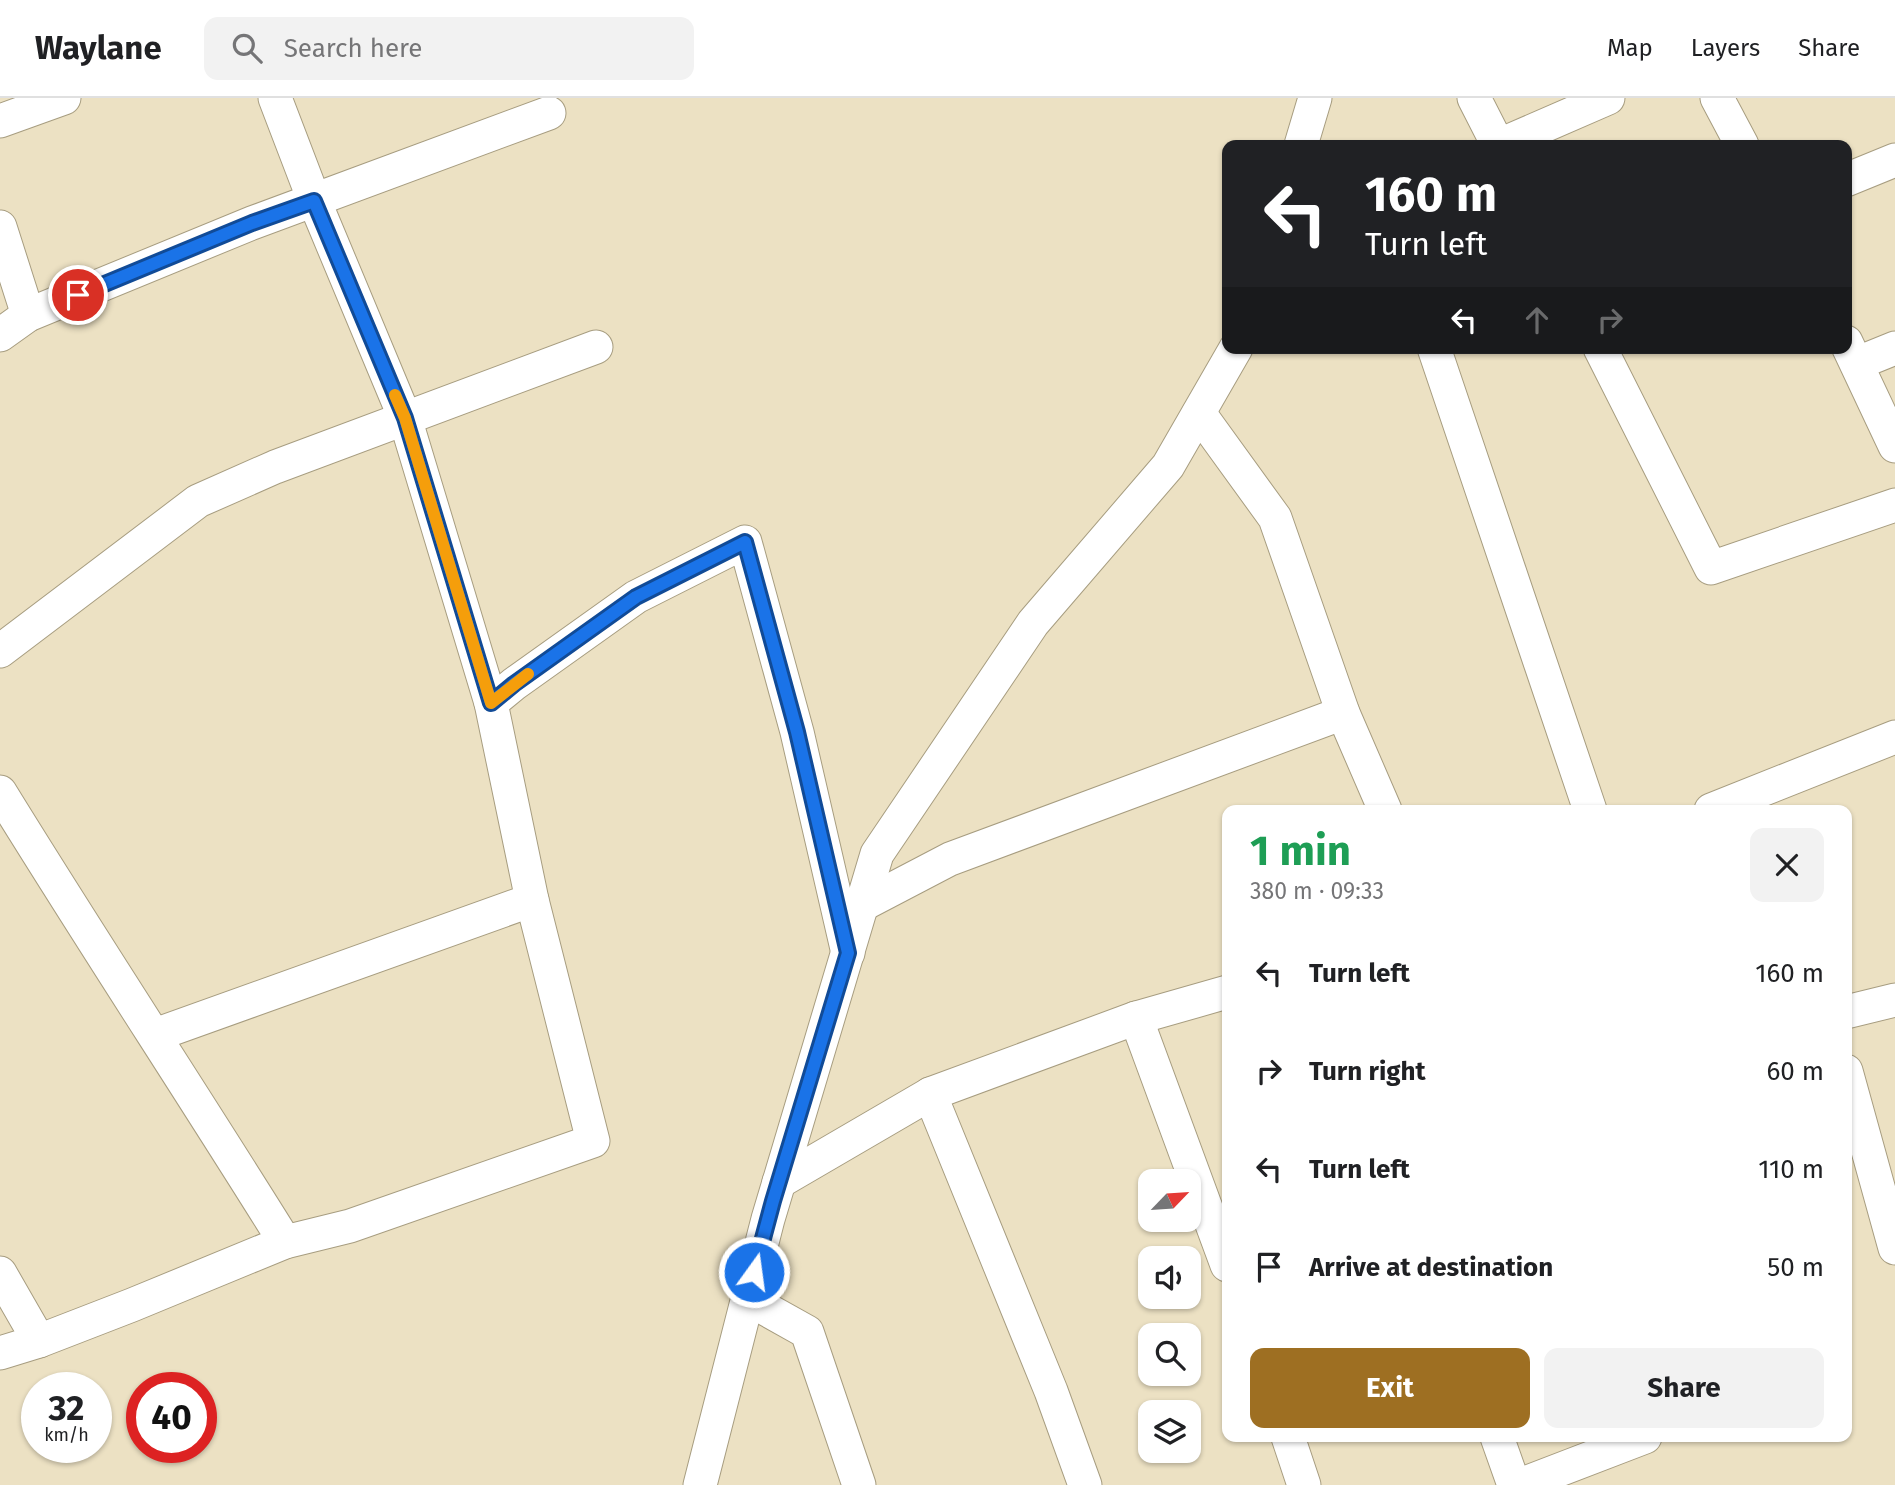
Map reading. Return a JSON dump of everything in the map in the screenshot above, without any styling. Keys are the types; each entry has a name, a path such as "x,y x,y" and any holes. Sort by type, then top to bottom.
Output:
{"street":[{"path":"0,121 64,98"},
{"path":"0,1353 39,1341 285,1242 350,1226 593,1141 532,900 491,703 405,418 314,201 275,98"},
{"path":"1302,140 1315,98"},
{"path":"1474,98 1496,140"},
{"path":"1511,140 1608,98"},
{"path":"1717,98 1739,140"},
{"path":"0,334 28,316 252,223 549,113"},
{"path":"1852,178 1895,160"},
{"path":"0,227 28,316"},
{"path":"0,651 198,501 275,467 596,347"},
{"path":"1895,348 1852,353 1895,446"},
{"path":"700,1485 779,1182 877,854 1033,623 1168,466 1233,354"},
{"path":"1436,354 1588,805"},
{"path":"1603,354 1711,568 1895,505"},
{"path":"1199,413 1275,518 1343,713 1383,805"},
{"path":"491,703 636,597 745,542 797,732 848,953"},
{"path":"862,905 950,859 1343,713"},
{"path":"1738,805 1771,799 1895,737"},
{"path":"0,792 285,1242"},
{"path":"155,1035 532,900"},
{"path":"779,1182 930,1094 1136,1018 1222,993"},
{"path":"1852,1011 1895,1000"},
{"path":"1136,1018 1222,1251"},
{"path":"930,1094 1051,1391 1085,1485"},
{"path":"1852,1094 1895,1248"},
{"path":"0,1273 39,1341"},
{"path":"748,1299 807,1332 859,1485"},
{"path":"1290,1442 1304,1485"},
{"path":"1499,1442 1514,1485"},
{"path":"1520,1485 1632,1442"}],"slow traffic":[{"path":"395,395 405,418 491,703 528,674"}],"route":[{"path":"78,295 252,223 314,201 405,418 491,703 636,597 745,542 797,732 848,953 754,1272"}]}
